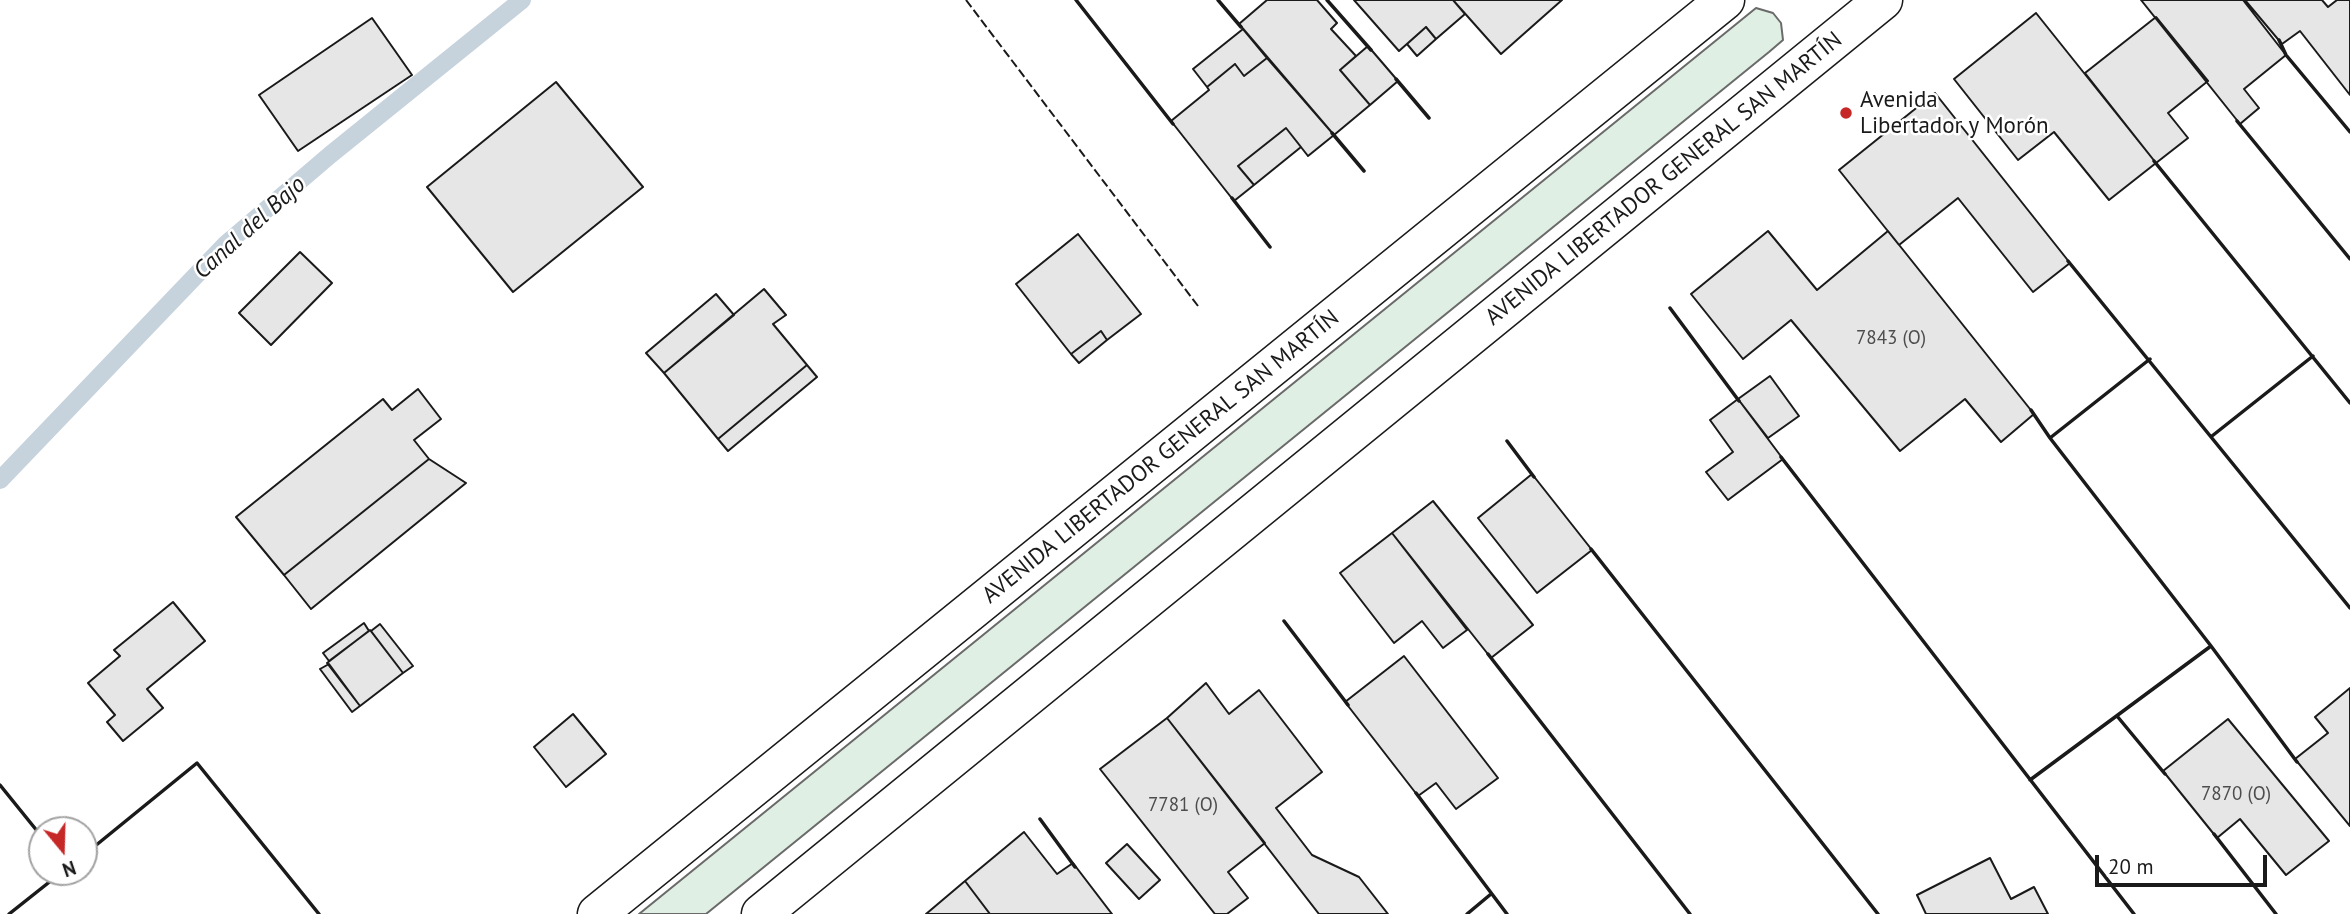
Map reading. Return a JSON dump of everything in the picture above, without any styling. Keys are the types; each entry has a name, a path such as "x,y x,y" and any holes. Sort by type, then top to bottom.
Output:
{"main road":[{"name":"AVENIDA LIBERTADOR GENERAL SAN MARTÍN","path":"597,914 1725,0"},
{"name":"AVENIDA LIBERTADOR GENERAL SAN MARTÍN","path":"761,914 1883,0"}],"green space":[{"path":"1756,8 1773,13 1781,23 1783,40 1769,52 706,914 639,914"}],"building":[{"path":"1267,0 1317,0 1337,23 1331,29 1356,56 1340,70 1370,105 1334,135 1239,24"},
{"path":"1354,0 1453,0 1465,14 1436,39 1426,27 1399,51"},
{"path":"1453,0 1562,0 1501,54"},
{"path":"2141,0 2243,0 2286,55 2244,89 2259,108 2240,124"},
{"path":"2245,0 2322,0 2328,7 2337,0 2350,0 2350,95 2300,31 2282,44"},
{"path":"2036,13 2156,163 2109,200 2054,132 2018,160 1954,79"},
{"path":"2156,17 2208,81 2168,113 2188,138 2156,163 2085,73"},
{"path":"372,18 412,75 298,151 259,95"},
{"path":"1426,27 1436,39 1417,56 1407,44"},
{"path":"1243,29 1267,58 1244,76 1235,64 1207,87 1193,69"},
{"path":"1368,46 1398,81 1370,105 1340,70"},
{"path":"1267,58 1334,135 1308,156 1286,128 1238,166 1254,185 1234,201 1171,121 1209,90 1207,87 1235,64 1244,76"},
{"path":"556,82 643,187 513,292 427,187"},
{"path":"1935,93 2070,263 2033,292 1958,198 1899,245 1839,170"},
{"path":"1286,128 1301,147 1254,185 1238,166"},
{"path":"1768,231 1817,290 1888,231 2034,414 2001,442 1965,399 1900,451 1791,320 1743,359 1691,294"},
{"path":"1078,234 1141,314 1107,340 1101,331 1071,354 1016,284"},
{"path":"300,252 332,283 271,345 239,313"},
{"path":"764,289 786,315 773,324 807,365 718,439 664,373"},
{"path":"716,294 734,315 664,373 646,353"},
{"path":"1101,331 1107,340 1079,363 1071,354"},
{"path":"807,365 817,377 728,451 718,439"},
{"path":"1770,376 1799,416 1768,438 1738,399"},
{"path":"418,389 441,419 414,440 429,459 284,575 236,517 383,399 392,410"},
{"path":"1738,399 1783,459 1728,500 1706,472 1733,452 1710,420"},
{"path":"429,459 466,483 311,609 284,575"},
{"path":"1532,474 1592,550 1537,593 1478,518"},
{"path":"1433,501 1533,625 1491,658 1392,533"},
{"path":"1392,533 1467,630 1443,648 1422,621 1394,643 1340,573"},
{"path":"173,602 205,641 147,689 163,708 123,741 107,722 115,715 88,683 120,656 114,650"},
{"path":"364,623 369,631 329,661 323,653"},
{"path":"380,624 413,666 403,673 371,631"},
{"path":"370,630 403,673 360,706 327,663"},
{"path":"1404,656 1498,778 1456,809 1436,783 1418,796 1345,702"},
{"path":"329,664 360,706 352,712 320,669"},
{"path":"1206,683 1229,714 1259,690 1322,772 1276,808 1312,855 1359,877 1388,914 1319,914 1167,718"},
{"path":"2350,688 2350,826 2295,759 2328,733 2315,717"},
{"path":"573,714 606,754 566,787 534,747"},
{"path":"1167,718 1265,843 1228,872 1248,898 1227,914 1215,914 1100,769"},
{"path":"2228,719 2329,841 2286,875 2240,819 2217,838 2163,771"},
{"path":"1024,832 1057,874 1073,863 1112,914 990,914 965,881"},
{"path":"1127,844 1160,880 1139,899 1106,863"},
{"path":"1990,858 2011,899 2034,887 2048,914 1926,914 1917,895"},
{"path":"965,881 990,914 926,914"}],"waterway":[{"name":"Canal del Bajo","path":"0,480 226,244 330,155 522,0"}],"fence":[{"path":"966,0 1198,306"}],"wall":[{"path":"1076,0 1173,124"},
{"path":"1218,0 1241,27"},
{"path":"1327,0 1371,50"},
{"path":"2279,40 2286,55 2350,132"},
{"path":"1396,79 1429,118"},
{"path":"2237,121 2350,259"},
{"path":"1332,133 1364,171"},
{"path":"2154,161 2350,403"},
{"path":"1232,198 1270,247"},
{"path":"2068,261 2350,608"},
{"path":"1670,308 1739,401"},
{"path":"2212,436 2313,356"},
{"path":"2050,438 2150,359"},
{"path":"2031,410 2297,762"},
{"path":"1507,441 1534,477"},
{"path":"1781,457 2134,914"},
{"path":"1591,549 1878,914"},
{"path":"1284,621 1348,705"},
{"path":"2030,780 2211,646"},
{"path":"1488,654 1690,914"},
{"path":"2117,716 2165,774"},
{"path":"98,844 197,763 319,914"},
{"path":"0,785 28,820"},
{"path":"1416,793 1507,914"},
{"path":"1040,819 1075,867"},
{"path":"2214,834 2276,914"},
{"path":"9,914 44,886"},
{"path":"1467,914 1491,894"}],"place":[{"name":"Avenida Libertador y Morón","path":"1846,113"}]}
